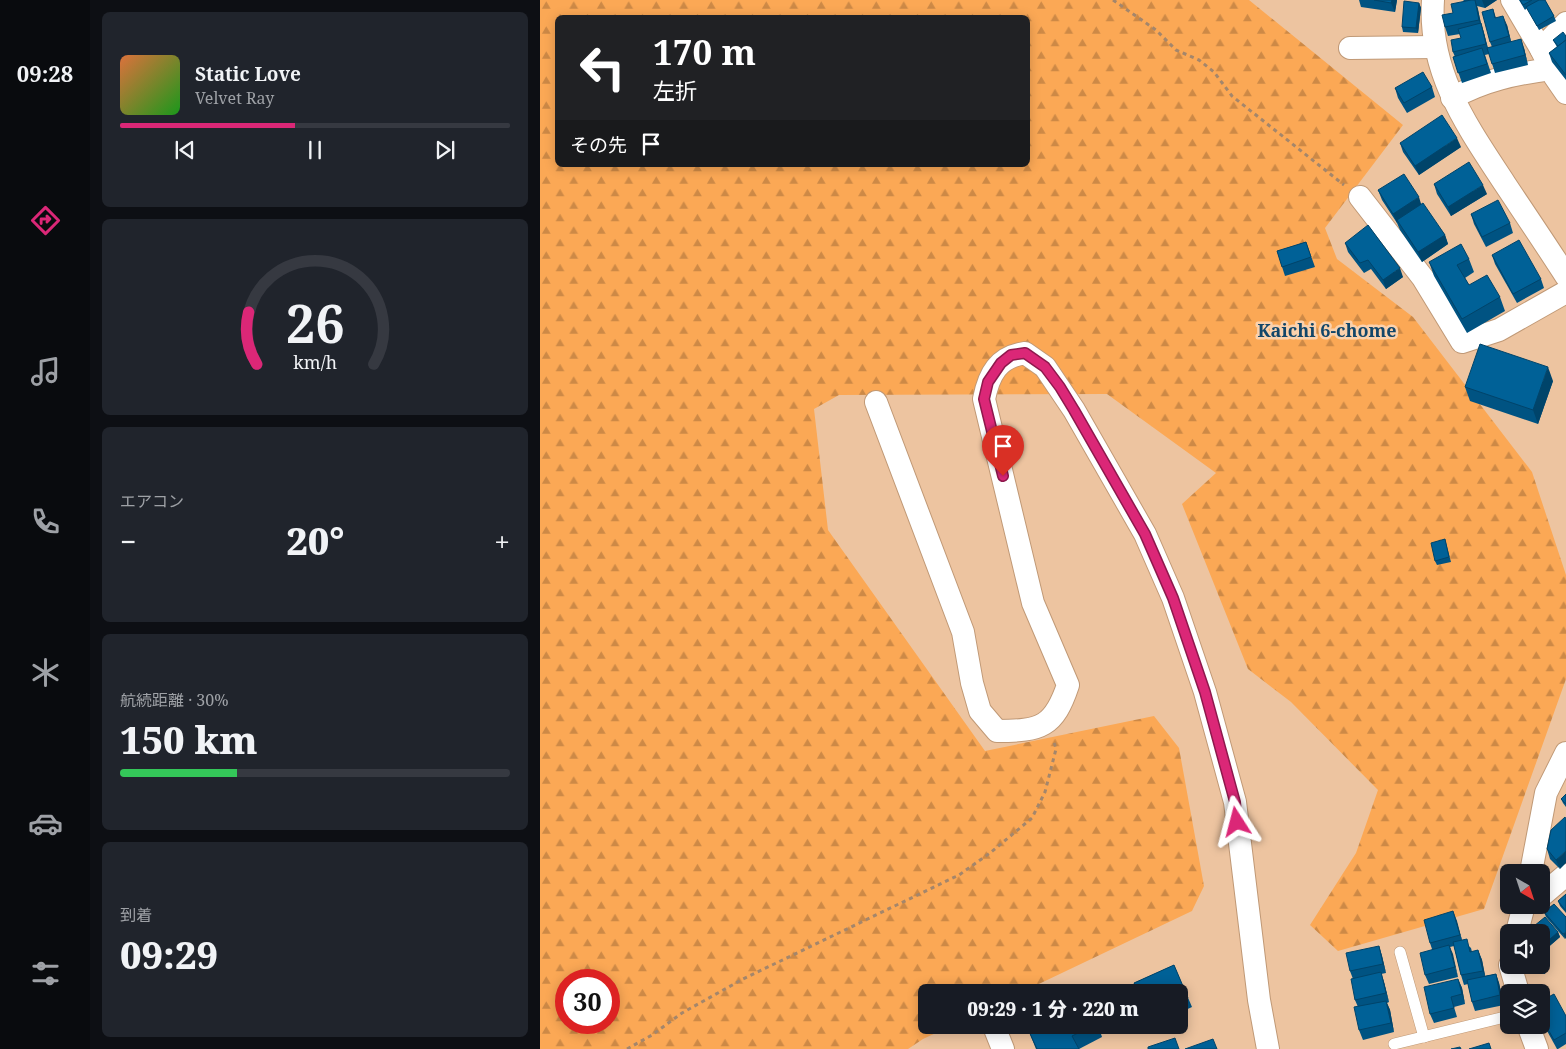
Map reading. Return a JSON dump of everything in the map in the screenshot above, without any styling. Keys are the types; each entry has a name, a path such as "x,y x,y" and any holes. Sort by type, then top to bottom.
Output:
{"street":[{"path":"1434,0 1432,21 1435,47 1452,98 1477,142 1566,276"},
{"path":"1512,0 1566,93"},
{"path":"1452,98 1470,88 1546,59 1566,23"},
{"path":"1350,48 1435,47"},
{"path":"1360,197 1422,278 1462,342 1499,330 1566,292"},
{"path":"876,402 963,632 972,683 980,711 997,731 1024,731 1050,721 1062,704 1068,684 1033,603 984,399 988,382 1001,363 1011,355 1025,353 1045,367 1074,410 1145,534 1173,598 1205,692 1235,802 1259,1000 1268,1049"},
{"path":"1533,864 1546,793 1566,753"},
{"path":"1550,888 1566,875"},
{"path":"1531,1034 1537,1049"}],"lane":[{"path":"1546,793 1566,777"},
{"path":"1400,952 1424,1037"},
{"path":"1394,1044 1500,1018"}],"path":[{"path":"1113,0 1156,30 1176,50 1199,60 1214,72 1232,96 1360,197"},
{"path":"628,1049 682,1013 743,979 959,875 990,853 1032,818 1045,792 1056,749 1050,721"}],"green space":[{"path":"540,0 1249,0 1403,125 1325,228 1337,259 1413,317 1532,472 1566,575 1566,679 1484,909 1338,951 1310,925 1356,853 1378,790 1291,702 1248,669 1182,504 1216,473 1107,394 839,395 814,409 828,530 985,751 1154,716 1179,748 1204,886 1192,911 1039,984 918,984 918,1034 934,1034 908,1049 540,1049"}],"building":[{"path":"1374,0 1392,0 1391,3"},
{"path":"1475,0 1479,20 1445,27 1442,15 1453,13 1451,4"},
{"path":"1520,0 1532,0 1523,5"},
{"path":"1539,0 1545,0 1554,16 1537,26 1526,7"},
{"path":"1404,1 1419,3 1416,28 1402,27"},
{"path":"1493,9 1495,18 1503,16 1509,36 1490,42 1482,12"},
{"path":"1481,23 1486,44 1453,52 1451,40 1461,38 1458,29"},
{"path":"1563,32 1566,40 1558,46 1553,40"},
{"path":"1521,39 1525,55 1492,64 1487,48"},
{"path":"1566,40 1566,75 1549,53"},
{"path":"1482,48 1487,64 1458,73 1453,57"},
{"path":"1423,72 1432,87 1404,103 1395,88"},
{"path":"1442,115 1457,138 1415,166 1400,143"},
{"path":"1469,162 1483,185 1448,207 1434,184"},
{"path":"1404,174 1419,197 1393,214 1378,190"},
{"path":"1498,200 1510,223 1482,237 1471,214"},
{"path":"1423,203 1445,235 1418,252 1397,220"},
{"path":"1368,225 1400,268 1383,280 1368,260 1360,263 1345,243"},
{"path":"1519,240 1541,279 1513,294 1492,255"},
{"path":"1306,242 1311,257 1282,267 1277,251"},
{"path":"1461,244 1469,259 1457,265 1469,285 1487,275 1500,297 1462,319 1429,262"},
{"path":"1480,344 1548,367 1533,410 1465,387"},
{"path":"1445,539 1449,557 1435,561 1431,543"},
{"path":"1566,794 1566,804 1561,799"},
{"path":"1565,817 1566,851 1556,860 1547,849 1551,830"},
{"path":"1566,894 1566,911 1558,901"},
{"path":"1554,904 1566,917 1566,932 1563,934 1546,914 1550,914 1550,907"},
{"path":"1453,911 1460,935 1430,943 1424,920"},
{"path":"1545,917 1558,932 1550,939 1550,924 1536,924"},
{"path":"1467,939 1470,952 1478,950 1483,971 1461,975 1453,942"},
{"path":"1449,945 1455,967 1425,975 1420,953"},
{"path":"1379,946 1383,964 1350,971 1346,953"},
{"path":"1174,965 1182,984 1134,984"},
{"path":"1381,972 1386,993 1355,1000 1351,979"},
{"path":"1496,974 1500,995 1472,1002 1467,980"},
{"path":"1458,979 1462,994 1451,997 1454,1008 1430,1014 1424,987"},
{"path":"1554,994 1566,1016 1566,1033 1554,1040 1550,1033 1550,996"},
{"path":"1386,1001 1391,1023 1359,1030 1354,1007"},
{"path":"1030,1034 1076,1034 1072,1036 1079,1049 1037,1049"},
{"path":"1175,1038 1179,1049 1148,1049 1148,1047"},
{"path":"1213,1039 1217,1049 1185,1049"},
{"path":"1489,1043 1491,1049 1469,1049"}],"district":[{"name":"Kaichi 6-chome","path":"1327,331"}],"route":[{"path":"1003,476 984,399 988,382 1001,363 1011,355 1025,353 1045,367 1060,387 1145,534 1173,598 1205,692 1235,802 1237,822"}]}
